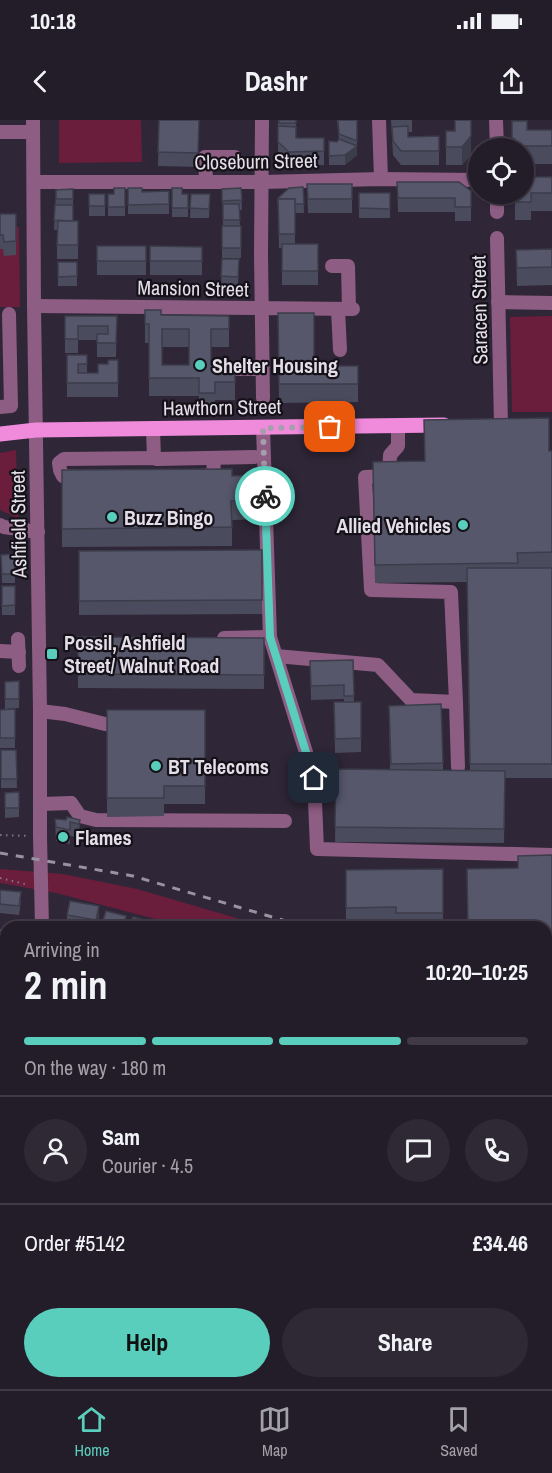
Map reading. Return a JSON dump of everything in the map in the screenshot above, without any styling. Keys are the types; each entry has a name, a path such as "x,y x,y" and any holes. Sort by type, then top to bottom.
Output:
{"main road":[{"name":"Hawthorn Street","path":"0,434 36,430 455,425"}],"street":[{"path":"262,120 263,398"},
{"path":"379,120 381,178"},
{"path":"496,120 497,138"},
{"path":"0,132 33,126"},
{"name":"Ashfield Street","path":"33,126 42,921"},
{"path":"206,181 205,157 235,157"},
{"name":"Closeburn Street","path":"34,182 262,182 381,178 468,180"},
{"path":"497,204 497,212"},
{"name":"Saracen Street","path":"496,238 500,425"},
{"path":"332,266 348,266 347,309 340,350"},
{"path":"498,302 552,303"},
{"name":"Mansion Street","path":"4,314 21,314 34,306 347,309"},
{"path":"0,407 11,406 4,314"},
{"path":"226,369 262,369"},
{"path":"398,426 398,446 390,455 389,476 365,477 371,590 451,592 458,767"},
{"path":"263,428 260,484 270,637 314,778 317,849 552,855"},
{"path":"153,429 154,458"},
{"path":"89,477 63,476 60,463 64,459 255,457"},
{"path":"189,476 212,475 214,473 213,458"},
{"path":"0,525 38,532"},
{"path":"212,638 270,637"},
{"path":"0,651 19,652"},
{"path":"276,656 378,665 411,700 456,702"},
{"path":"40,711 65,714 105,724 138,724"},
{"path":"41,804 75,797 80,816 96,820 285,821"}],"path":[{"path":"0,835 40,836"},
{"path":"0,878 40,886"}],"shaded area":[{"path":"59,120 141,120 142,162 59,163"},
{"path":"0,227 19,227 20,307 0,307"},
{"path":"552,316 552,412 512,412 510,317"},
{"path":"16,450 18,518 0,510 0,453"},
{"path":"0,869 63,874 137,889 246,921 163,921 56,893 0,883"}],"building":[{"path":"159,120 199,120 198,153 158,152"},
{"path":"279,120 296,120 296,123 279,123"},
{"path":"338,120 357,120 357,141 339,134"},
{"path":"455,120 471,120 471,136 462,147 446,147 446,131 455,131"},
{"path":"512,121 527,121 527,130 552,130 552,146 534,146 534,138 512,137"},
{"path":"278,126 296,127 296,138 324,138 324,151 289,152 278,142"},
{"path":"408,126 408,137 439,136 439,151 401,151 393,141 392,127"},
{"path":"339,139 357,146 345,155 329,156 329,141 337,142"},
{"path":"534,177 552,177 552,193 534,193"},
{"path":"397,182 459,182 468,189 468,204 471,204 471,207 455,207 455,198 398,198"},
{"path":"307,184 352,184 352,199 308,199"},
{"path":"303,187 304,204 295,204 295,199 278,199 289,188"},
{"path":"114,188 125,188 125,207 108,207 108,194 114,194"},
{"path":"128,188 142,188 142,192 169,191 169,204 128,205"},
{"path":"172,188 182,188 182,194 188,194 188,208 172,208"},
{"path":"241,188 242,200 222,201 222,189"},
{"path":"73,189 73,199 56,199 56,190"},
{"path":"359,193 390,193 390,209 359,208"},
{"path":"89,194 105,194 105,206 89,206"},
{"path":"191,194 210,194 209,209 190,208"},
{"path":"278,199 295,199 295,234 279,234"},
{"path":"223,204 239,204 240,220 223,220"},
{"path":"55,205 73,205 73,221 54,220"},
{"path":"0,214 16,214 16,241 4,242 3,235 0,235"},
{"path":"58,221 78,221 78,245 57,245"},
{"path":"222,226 241,226 241,248 222,248"},
{"path":"282,244 318,244 318,271 282,271"},
{"path":"97,246 146,246 146,261 97,261"},
{"path":"150,246 202,247 202,261 150,261"},
{"path":"552,249 552,267 517,268 516,250"},
{"path":"222,259 239,259 238,277 221,276"},
{"path":"58,262 77,262 77,276 58,277"},
{"path":"145,310 161,310 161,315 229,316 229,329 211,329 211,365 235,365 235,382 215,382 215,393 199,393 199,378 149,378 149,324 145,324","holes":["162,329 189,329 189,365 162,365"]},
{"path":"278,313 314,313 314,366 358,366 358,384 279,384"},
{"path":"65,316 117,316 116,343 97,343 97,334 108,334 108,326 78,326 78,339 65,339"},
{"path":"67,355 87,355 87,364 78,364 78,373 98,373 98,364 108,364 108,360 118,360 118,383 67,383"},
{"name":"Allied Vehicles","path":"549,418 549,451 552,451 552,552 517,553 518,563 375,565 373,462 425,461 424,420"},
{"path":"232,469 232,476 261,475 262,501 231,501 232,527 62,529 62,470"},
{"path":"262,550 262,600 79,601 79,551"},
{"path":"15,554 15,574 2,574 1,555"},
{"path":"467,568 552,568 552,764 470,764"},
{"path":"2,586 15,586 15,605 2,606"},
{"path":"78,637 264,638 264,675 78,674"},
{"path":"353,660 354,696 344,696 344,685 311,686 310,661"},
{"path":"19,681 19,699 5,699 5,682"},
{"path":"334,702 361,702 361,738 335,739"},
{"path":"441,704 443,763 391,764 389,706"},
{"path":"15,709 15,738 0,738 0,710"},
{"name":"BT Telecoms","path":"107,710 205,710 205,786 164,786 164,798 107,798"},
{"path":"1,750 16,750 17,779 1,779"},
{"path":"336,769 505,771 504,829 335,827"},
{"path":"19,792 19,808 5,808 5,793"},
{"path":"67,817 80,820 79,824 70,822 70,830 56,827 55,819 66,820"},
{"path":"552,855 552,921 468,921 467,869 518,868 518,856"},
{"path":"443,869 443,913 396,913 396,907 346,908 346,870"},
{"path":"0,890 21,892 19,906 0,904"},
{"path":"70,901 99,906 96,920 67,915"},
{"path":"106,911 126,916 125,921 103,921"},
{"path":"133,917 148,921 132,921"}],"railway":[{"path":"0,853 133,876 286,921"}],"way so far":[{"path":"265,496 263,428 330,427"}],"place":[{"name":"Shelter Housing","path":"200,365"},
{"name":"Buzz Bingo","path":"112,517"},
{"name":"Allied Vehicles","path":"463,525"},
{"name":"Possil, Ashfield Street/ Walnut Road","path":"52,654"},
{"name":"BT Telecoms","path":"156,766"},
{"name":"Flames","path":"63,837"}],"route":[{"path":"265,496 270,637 314,778"}]}
